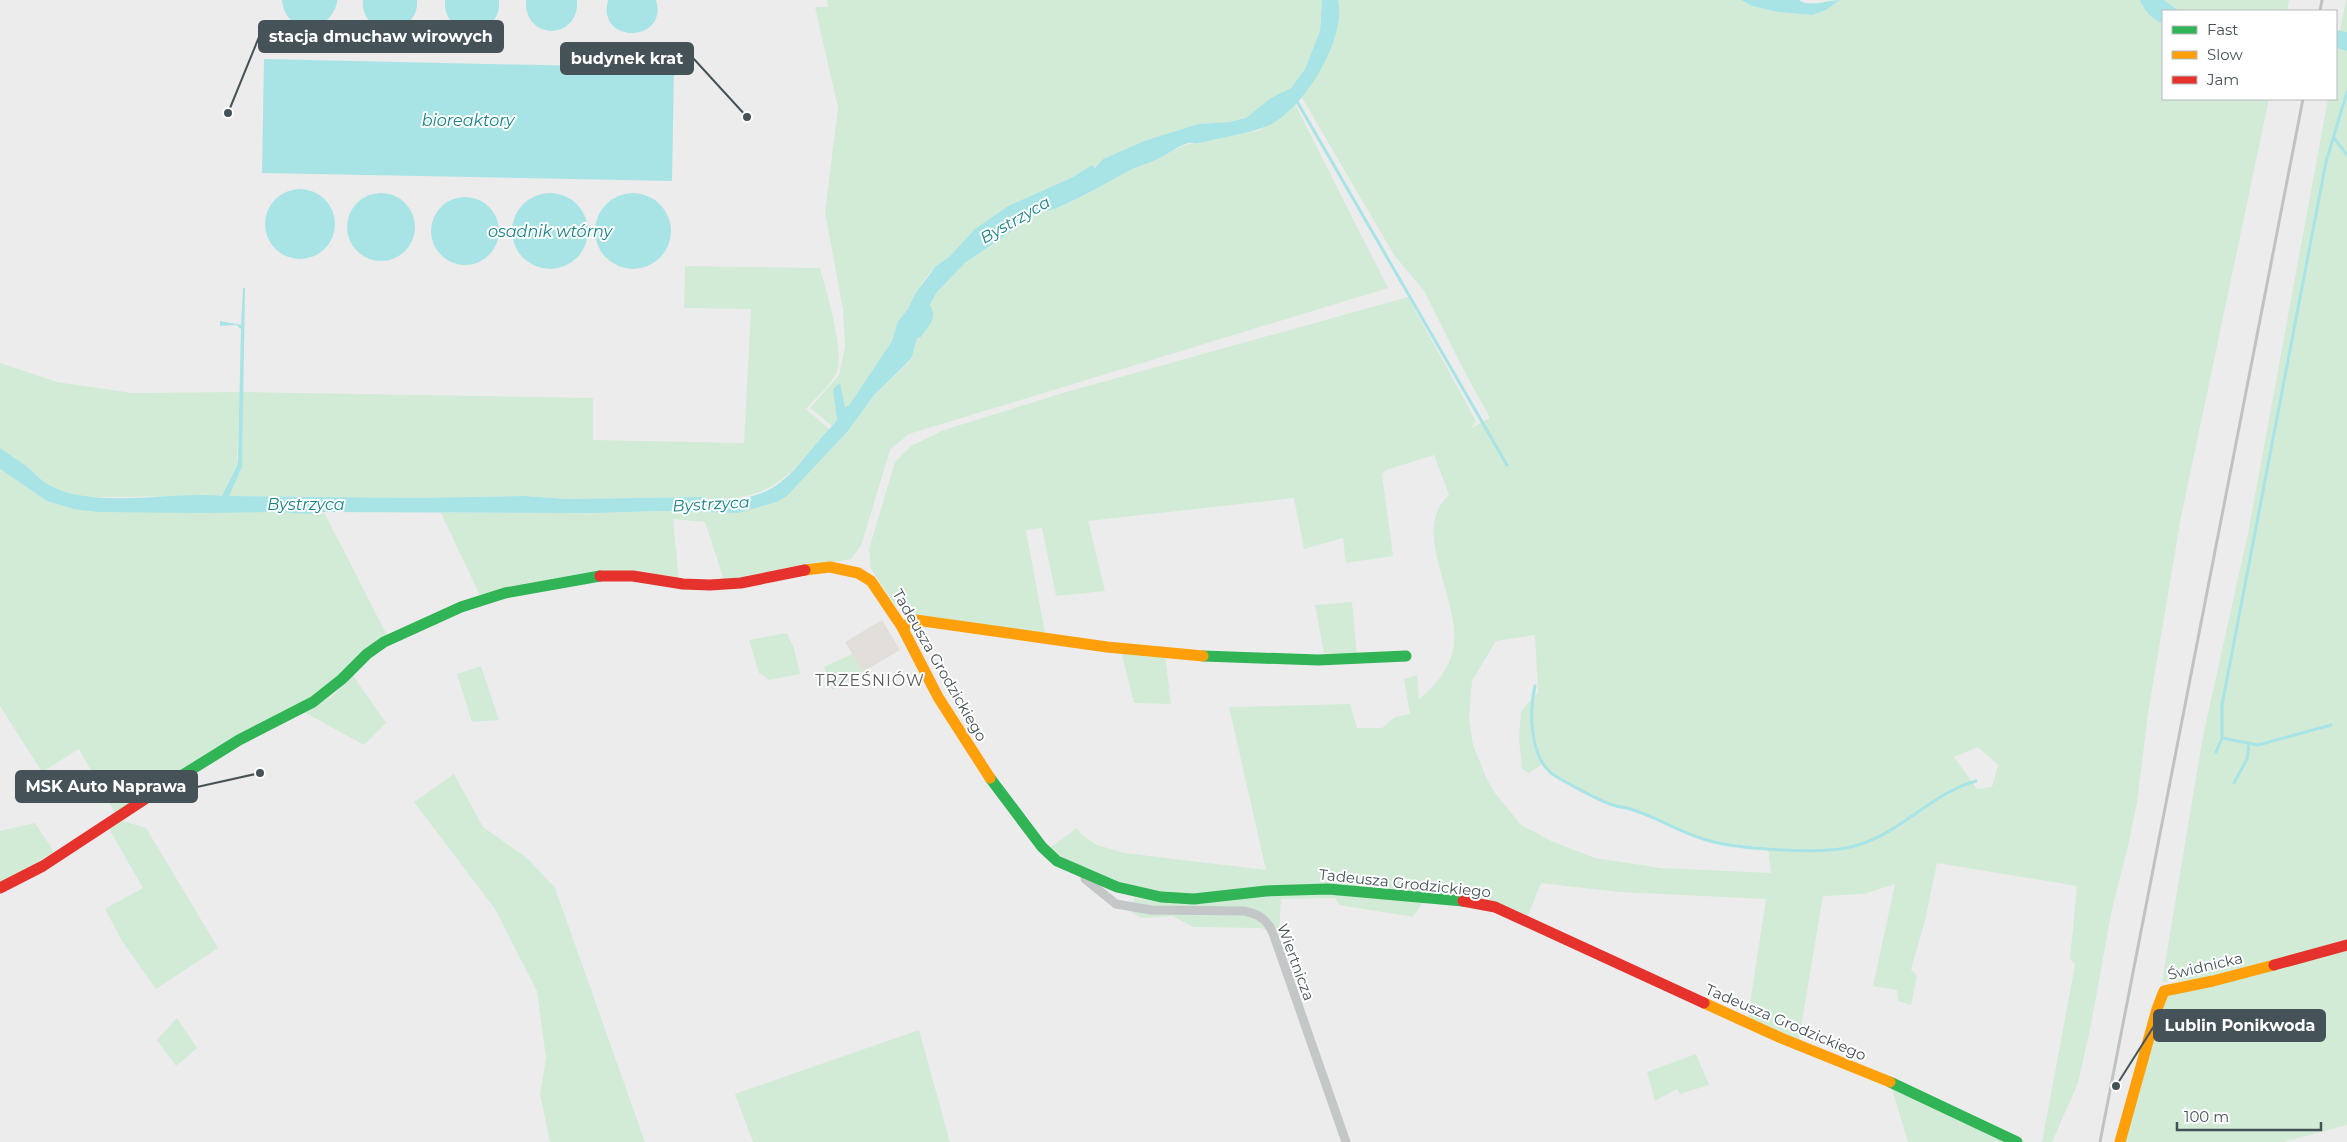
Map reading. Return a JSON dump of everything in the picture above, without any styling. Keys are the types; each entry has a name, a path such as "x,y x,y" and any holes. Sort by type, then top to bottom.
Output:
{"street":[{"name":"Tadeusza Grodzickiego","path":"0,888 43,866 133,806 239,740 313,702 384,642 442,614 494,596 598,576 634,576 683,584 710,585 742,583 812,569 839,568 858,573 871,581 886,600 943,705 996,786 1046,851 1062,864 1117,887 1161,897 1194,899 1266,891 1328,889 1466,901 1495,907 1782,1038 1895,1084 2017,1142"},
{"path":"902,627 916,620 1099,645 1222,657 1352,660 1406,656"},
{"name":"Wiertnicza","path":"1085,875 1085,879 1116,904 1151,910 1244,911 1255,913 1264,918 1274,936 1346,1142"},
{"name":"Świdnicka","path":"2120,1142 2157,1009 2164,991 2213,981 2347,945"}],"shaded area":[{"path":"882,620 900,650 863,672 845,642"}],"green space":[{"path":"827,0 1322,0 1320,31 1305,69 1291,88 1246,118 1229,122 1198,124 1144,141 1103,159 1095,168 1092,165 1073,177 1008,206 975,229 924,280 908,309 898,321 892,341 850,404 832,426 810,408 839,375 845,347 843,310 825,212 838,108 815,7 828,7"},
{"path":"1338,0 1741,0 1752,6 1778,12 1812,15 1826,10 1840,0 2140,0 2149,14 2162,24 2162,100 2269,100 2181,517 2148,714 2137,803 2112,909 2091,1025 2078,1083 2052,1142 2042,1142 2075,965 2070,958 2077,886 1937,863 1925,921 1911,969 1917,976 1911,1005 1898,1001 1897,990 1873,986 1895,884 1864,894 1823,896 1799,1040 1748,1017 1766,899 1619,892 1541,883 1528,916 1509,909 1434,896 1422,904 1413,917 1339,905 1335,898 1281,899 1279,932 1260,928 1193,927 1172,916 1141,918 1131,912 1134,898 1175,903 1164,893 1119,883 1077,867 1050,848 1077,828 1082,835 1097,845 1125,853 1266,870 1229,707 1350,704 1357,728 1382,728 1395,717 1410,714 1404,679 1417,675 1419,699 1438,680 1451,657 1454,638 1452,617 1435,550 1434,529 1437,511 1449,495 1434,455 1386,470 1382,474 1393,556 1346,563 1343,538 1304,549 1294,498 1088,521 1105,591 1056,596 1042,528 1026,530 1045,633 915,618 906,615 895,605 871,569 869,549 895,462 911,446 944,430 1063,393 1408,297 1476,421 1471,428 1490,418 1424,291 1394,255 1301,96 1309,87 1330,51 1338,25","holes":["1535,635 1538,692 1521,711 1519,739 1522,769 1529,773 1544,763 1550,773 1610,804 1633,810 1712,842 1768,848 1771,873 1661,868 1595,858 1551,841 1521,825 1495,793 1486,777 1473,745 1469,717 1472,681 1496,641","1978,747 1998,765 1992,787 1977,789 1954,757"]},
{"path":"2164,0 2289,0 2287,10 2178,10"},
{"path":"2347,0 2347,32 2340,31"},
{"path":"2337,49 2347,51 2347,940 2203,979 2162,982 2203,736 2248,533 2328,100 2337,100"},
{"path":"1295,104 1388,288 909,434 890,450 861,546 851,559 725,583 705,522 673,519 679,580 611,578 482,600 441,513 660,511 738,513 777,502 787,496 848,431 874,395 905,366 912,357 917,337 921,337 926,331 930,306 937,292 965,263 1042,211 1051,210 1072,202 1126,172 1187,145 1260,130 1287,113"},
{"path":"685,266 820,268 837,338 838,365 836,374 806,409 829,429 799,464 768,488 748,496 709,500 704,497 567,499 524,496 417,498 228,496 242,467 243,392 593,398 593,440 744,443 751,309 684,308"},
{"path":"0,363 57,382 132,393 240,392 237,466 222,496 86,497 67,493 48,485 25,465 0,448"},
{"path":"0,469 47,501 73,509 111,512 277,512 325,514 389,639 342,679 115,813 79,749 42,772 0,706"},
{"path":"1352,602 1357,656 1324,653 1315,605"},
{"path":"787,633 794,648 800,674 769,680 759,673 749,640"},
{"path":"1121,651 1165,655 1171,704 1134,703"},
{"path":"852,654 863,672 832,690 824,667"},
{"path":"481,666 499,720 472,722 457,674"},
{"path":"352,674 386,723 364,745 304,712 333,696"},
{"path":"454,774 483,827 527,858 555,888 645,1142 550,1142 540,1094 546,1058 537,991 495,909 414,802"},
{"path":"120,820 146,828 218,948 156,989 122,941 105,909 143,888 108,827"},
{"path":"35,823 54,852 0,884 0,831"},
{"path":"2347,948 2347,1125 2283,1142 2123,1142 2164,1000 2171,993"},
{"path":"177,1018 197,1048 176,1066 157,1040"},
{"path":"919,1030 950,1142 753,1142 735,1094"},
{"path":"1696,1054 1709,1085 1680,1094 1677,1089 1655,1101 1647,1072"},
{"path":"1892,1089 2008,1142 1908,1142"}],"water":[{"path":"282,0 337,0 337,3 332,14 325,21 316,26 307,27 298,25 291,20 285,12"},
{"path":"363,0 417,0 415,12 409,21 400,27 390,28 379,27 370,21 364,12"},
{"path":"445,0 499,0 497,14 491,23 482,29 472,31 462,29 453,23 447,13"},
{"path":"526,0 577,0 576,13 570,23 561,29 552,31 542,29 533,23 527,13"},
{"path":"608,0 656,0 657,14 652,24 643,31 632,33 621,31 612,25 607,15"},
{"name":"Bystrzyca","path":"1322,0 1338,0 1339,15 1336,32 1322,68 1300,100 1287,113 1275,122 1260,129 1199,143 1184,144 1158,159 1135,168 1068,203 1047,211 1041,211 965,263 937,292 930,305 933,318 921,337 917,338 912,357 874,395 848,431 787,496 777,502 738,513 660,511 595,513 317,512 310,514 277,512 98,512 73,509 47,501 0,469 0,448 49,485 88,497 222,496 237,466 238,459 241,329 236,325 220,326 220,321 241,325 243,288 245,288 242,467 229,496 417,498 524,496 567,499 704,497 709,500 728,500 759,494 781,482 790,474 837,420 833,389 840,383 845,408 850,404 892,341 898,321 908,309 915,294 936,266 949,257 975,229 1008,206 1073,177 1092,165 1095,168 1103,159 1144,141 1198,124 1229,122 1246,118 1271,98 1291,88 1305,69 1320,31"},
{"path":"1741,0 1799,0 1813,4 1840,0 1826,10 1812,15 1778,12 1752,6"},
{"path":"2140,0 2164,0 2178,10 2162,10 2162,24 2155,20 2144,8"},
{"path":"2337,30 2347,32 2347,51 2337,48"},
{"name":"bioreaktory","path":"264,59 674,68 672,181 262,173"},
{"path":"300,189 313,192 325,199 332,211 335,224 332,237 325,249 313,256 300,259 287,256 275,249 268,237 265,224 268,211 275,199 287,192"},
{"path":"381,193 394,196 405,203 412,214 415,227 412,240 405,251 394,258 381,261 368,258 357,251 350,240 347,227 350,214 357,203 368,196"},
{"name":"osadnik wtórny","path":"550,193 564,196 577,204 585,217 588,231 585,245 577,258 564,266 550,269 536,266 523,258 515,245 512,231 515,217 523,204 536,196"},
{"name":"osadnik wtórny","path":"633,193 647,196 660,204 668,217 671,231 668,245 660,258 647,266 633,269 619,266 606,258 598,245 595,231 598,217 606,204 619,196"},
{"name":"osadnik wtórny","path":"465,197 478,200 489,207 496,218 499,231 496,244 489,255 478,262 465,265 452,262 441,255 434,244 431,231 434,218 441,207 452,200"}],"waterway":[{"path":"2331,725 2258,745 2222,738 2222,705 2326,162 2347,92"},
{"path":"1295,98 1507,465"},
{"path":"2334,138 2347,155"},
{"path":"1535,686 1532,707 1533,732 1538,754 1550,772 1605,802 1643,813 1700,838 1723,844 1797,851 1846,848 1881,836 1943,796 1959,787 1976,781"},
{"path":"2216,752 2222,738"},
{"path":"2234,783 2247,759 2249,743"}],"railway":[{"path":"2320,10 2322,0"},
{"path":"2100,1142 2303,100"}],"traffic: fast":[{"path":"165,786 239,740 313,702 342,679 367,654 384,642 461,607 505,593 600,576"},
{"path":"1203,656 1318,660 1406,656"},
{"path":"990,778 1042,847 1057,861 1117,887 1161,897 1194,899 1266,891 1328,889 1463,901"},
{"path":"1890,1082 2017,1142"}],"traffic: slow":[{"path":"805,570 830,567 858,573 871,581 902,627 938,697 990,778"},
{"path":"902,627 916,620 1107,647 1203,656"},
{"path":"2120,1142 2157,1009 2164,991 2213,981 2274,965"},
{"path":"1704,1003 1781,1038 1890,1082"}],"traffic: jam":[{"path":"600,576 633,576 683,584 710,585 741,583 805,570"},
{"path":"0,888 43,866 165,786"},
{"path":"1463,901 1495,907 1704,1003"},
{"path":"2274,965 2347,945"}],"place":[{"name":"stacja dmuchaw wirowych","path":"228,113"},
{"name":"budynek krat","path":"747,117"},
{"name":"MSK Auto Naprawa","path":"260,773"},
{"name":"Lublin Ponikwoda","path":"2116,1086"}],"district":[{"name":"TRZEŚNIÓW","path":"870,680"}]}
